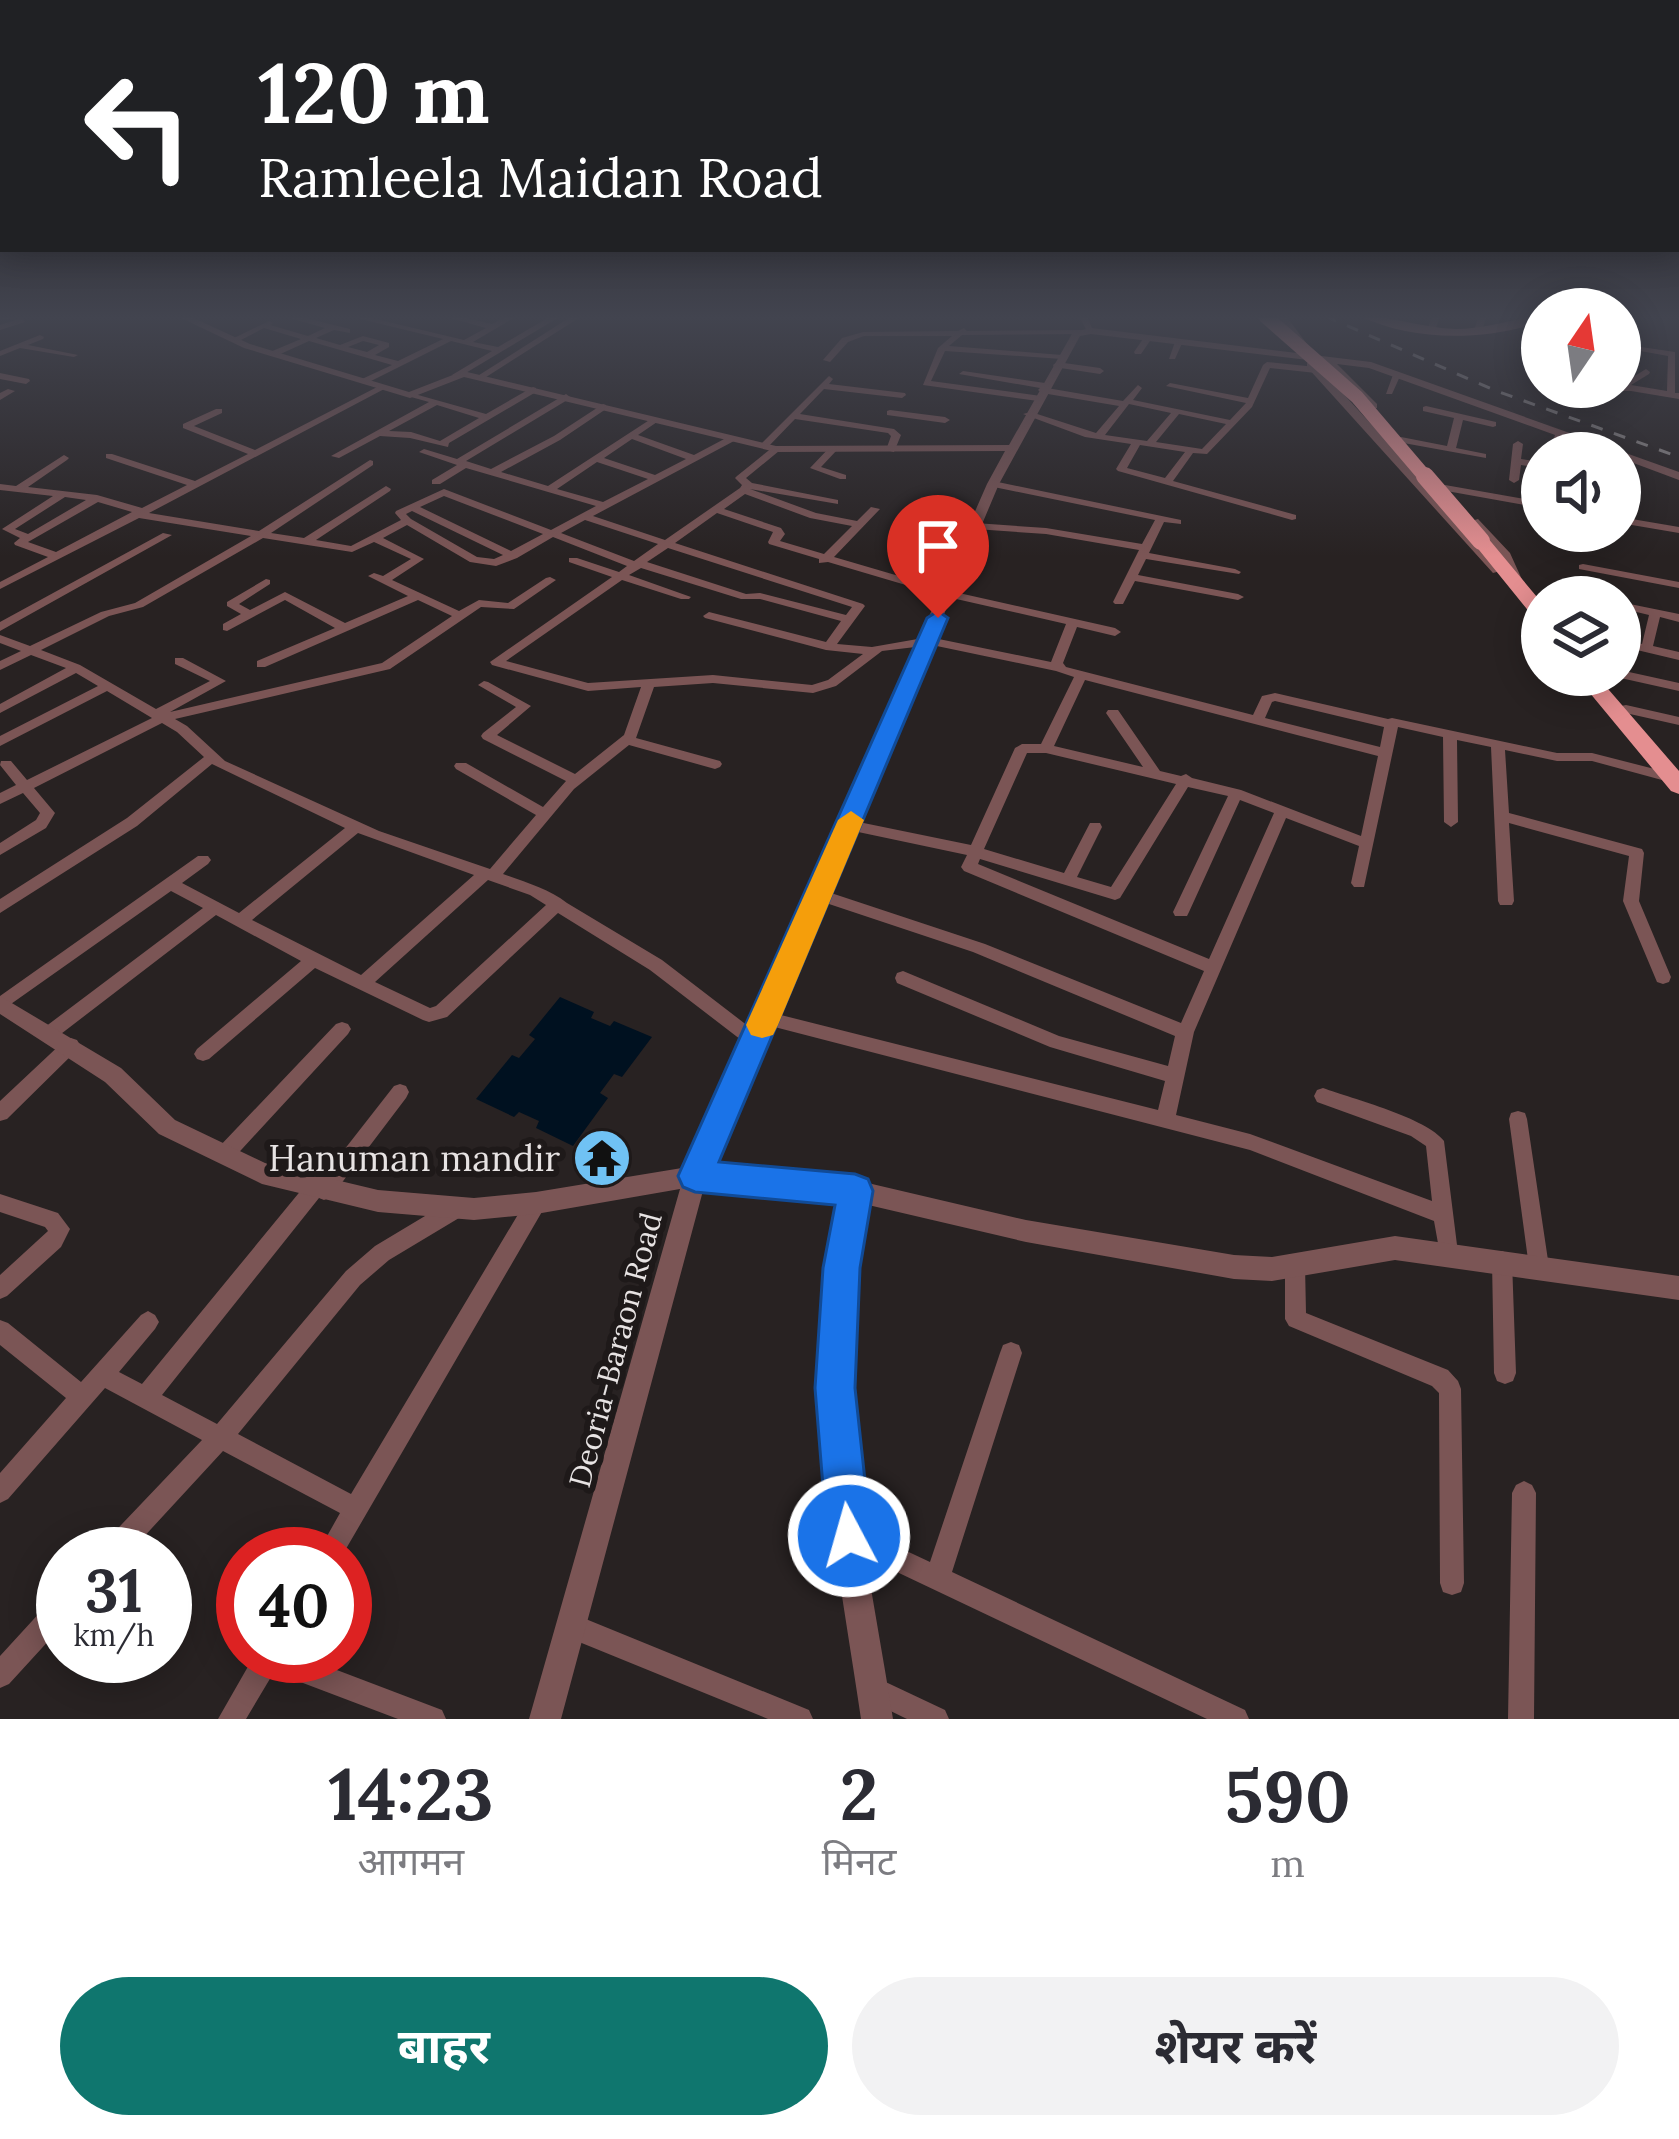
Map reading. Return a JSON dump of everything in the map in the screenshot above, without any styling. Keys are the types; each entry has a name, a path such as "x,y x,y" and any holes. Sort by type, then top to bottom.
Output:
{"highway":[{"path":"1356,396 1521,589"},
{"path":"1604,696 1677,777"},
{"path":"1615,696 1677,777"}],"street":[{"path":"0,586 366,396"},
{"path":"418,396 486,417"},
{"path":"424,452 440,450 522,396"},
{"path":"559,396 770,447 1009,448"},
{"path":"813,396 740,478 746,488 814,517 859,524"},
{"path":"879,428 901,396"},
{"path":"1032,396 1126,403 1233,423"},
{"path":"1098,437 1131,396"},
{"path":"1225,396 1251,401"},
{"path":"1038,397 1098,437 1206,452 1253,396"},
{"path":"1350,396 1468,540 1517,584"},
{"path":"1357,396 1505,556 1517,584"},
{"path":"1459,396 1560,432"},
{"path":"1645,413 1647,396"},
{"name":"Deoria-Baraon Road","path":"545,1719 695,1176 993,484 1038,397"},
{"path":"436,482 566,398"},
{"path":"336,456 436,402"},
{"path":"493,472 603,407"},
{"path":"1426,409 1493,424"},
{"path":"1178,410 1121,469 1292,518"},
{"path":"219,411 186,426 254,453"},
{"path":"890,413 945,420"},
{"path":"795,416 895,433 891,451"},
{"path":"1451,450 1459,416"},
{"path":"550,489 654,420"},
{"path":"380,434 411,434 462,463 602,505"},
{"path":"631,434 693,458"},
{"path":"731,439 581,516 550,535 496,563 479,562 399,514 444,492 550,535 639,565 745,597 760,596 850,620"},
{"path":"1401,440 1483,456"},
{"path":"1514,480 1518,444"},
{"path":"832,450 816,470 842,477"},
{"path":"1167,482 1192,450"},
{"path":"109,456 194,484"},
{"path":"18,488 64,458"},
{"path":"595,458 654,478"},
{"path":"1516,461 1521,462"},
{"path":"1641,462 1679,476"},
{"path":"0,666 105,614 133,608 257,537 370,463"},
{"path":"993,484 1177,522"},
{"path":"0,491 18,488 97,498 138,513 257,537 355,550 407,521"},
{"path":"834,502 746,488 496,662 588,687 713,679 813,689 832,683 872,652"},
{"path":"1445,488 1521,502"},
{"path":"304,543 386,490"},
{"path":"27,537 7,529 64,494"},
{"path":"56,556 19,543 97,498"},
{"path":"412,506 512,556"},
{"path":"823,561 874,509"},
{"path":"717,510 777,530 780,533 773,542 823,561 1115,632"},
{"path":"581,516 859,606 830,646"},
{"path":"1118,602 1161,518"},
{"path":"1641,524 1679,530"},
{"path":"975,526 1046,531 1235,572"},
{"path":"0,627 167,535"},
{"path":"377,538 419,559 379,578 461,616"},
{"path":"574,560 685,598"},
{"path":"1583,567 1679,585"},
{"path":"1131,577 1238,597"},
{"path":"158,716 386,666 484,601 510,607 550,580"},
{"path":"249,614 231,604 266,582"},
{"path":"227,627 287,595 341,626"},
{"path":"261,664 418,596"},
{"path":"1641,609 1679,618"},
{"path":"1647,648 1655,613"},
{"path":"709,616 830,646 872,652 928,642 1058,667 1385,753"},
{"path":"1058,667 1073,622"},
{"path":"0,639 76,668 182,729 211,758 356,827 559,903 656,965 755,1041"},
{"path":"1641,646 1679,656"},
{"path":"0,800 220,681 179,661"},
{"path":"0,709 76,668"},
{"path":"1046,748 1081,675"},
{"path":"1641,678 1679,686"},
{"path":"484,685 525,706 488,736 575,780"},
{"path":"362,984 489,874 575,780 627,740 648,685"},
{"path":"0,742 107,686"},
{"path":"1258,718 1267,699 1275,697 1391,724 1565,758 1592,757 1677,777"},
{"path":"1626,709 1679,721"},
{"path":"1113,712 1154,772"},
{"path":"1359,884 1391,724"},
{"path":"1450,734 1451,822"},
{"path":"627,740 715,764"},
{"path":"1498,745 1506,901"},
{"path":"1213,968 968,865 1019,752 1026,746 1046,748 1186,779 1366,843"},
{"path":"0,907 132,822 211,758"},
{"path":"1,850 47,817 6,764"},
{"path":"461,766 544,814"},
{"path":"849,825 973,851 1118,893 1186,779"},
{"path":"1181,912 1236,793"},
{"path":"1165,1121 1185,1032 1282,811"},
{"path":"1502,816 1637,853 1631,902 1663,977"},
{"path":"239,922 356,827"},
{"path":"1068,879 1095,827"},
{"path":"203,860 0,1004 113,1075 167,1127 262,1173 319,1190 457,1208 536,1203 695,1176 855,1191 1234,1268 1295,1265 1395,1249 1679,1288"},
{"path":"170,883 313,961 435,1015 559,903"},
{"path":"819,895 979,948 1185,1032"},
{"path":"0,1113 61,1039 214,908"},
{"path":"203,1054 313,961"},
{"path":"903,978 1020,1029 1172,1075"},
{"path":"765,1018 1267,1147 1444,1215"},
{"path":"224,1155 342,1029"},
{"path":"145,1398 400,1092"},
{"path":"1323,1096 1435,1141 1448,1253"},
{"path":"1518,1119 1539,1267"},
{"path":"855,1191 841,1268 835,1388 849,1536 877,1719"},
{"path":"0,1203 51,1220 60,1229 0,1289"},
{"path":"345,1527 536,1203"},
{"path":"136,1527 220,1438 367,1264 457,1208"},
{"path":"1502,1262 1505,1373"},
{"path":"1295,1265 1296,1318 1440,1378 1450,1389 1452,1583"},
{"path":"0,1491 148,1322"},
{"path":"0,1331 82,1397"},
{"path":"937,1579 1011,1353"},
{"path":"102,1376 356,1509"},
{"path":"1521,1719 1524,1492"},
{"path":"849,1536 1236,1719"},
{"path":"571,1626 800,1719"},
{"path":"0,1676 36,1636"},
{"path":"232,1719 253,1683"},
{"path":"339,1683 433,1719"},
{"path":"872,1688 936,1719"}],"water":[{"path":"560,997 594,1012 591,1018 610,1026 614,1021 652,1037 622,1077 614,1074 600,1093 608,1098 573,1146 536,1128 539,1121 519,1112 514,1117 476,1099 512,1055 519,1058 535,1039 529,1035"}],"railway":[{"path":"1511,396 1679,457"}],"slow traffic":[{"path":"762,1025 851,820"}],"place":[{"name":"Hanuman mandir","path":"602,1158"}],"route":[{"path":"849,1536 835,1388 841,1268 855,1191 695,1176 938,618"}]}
